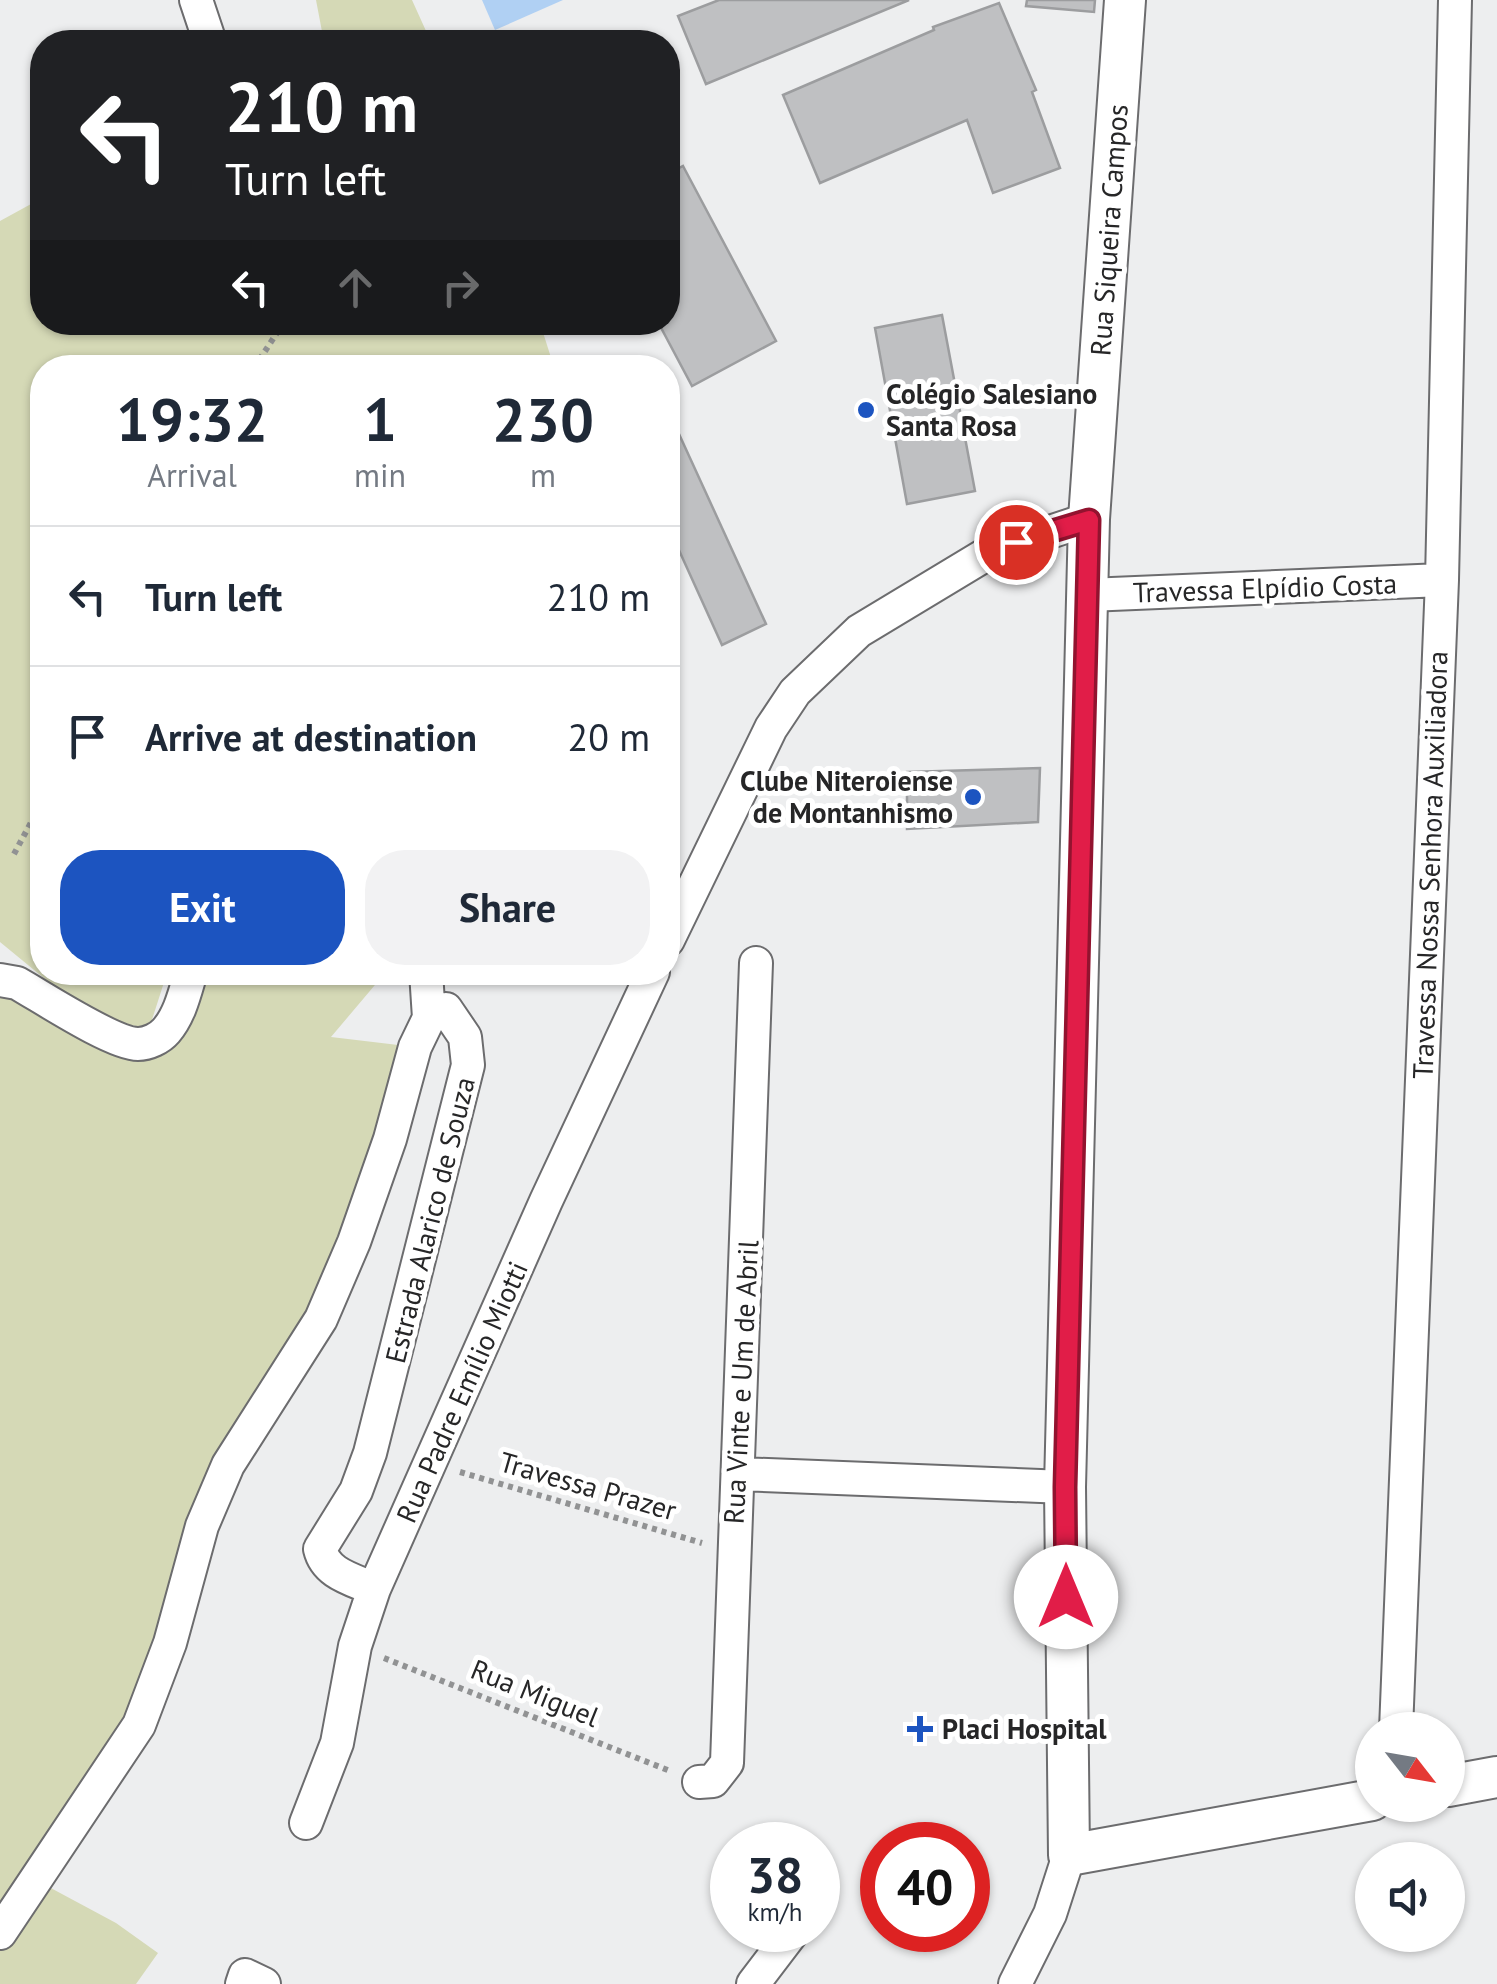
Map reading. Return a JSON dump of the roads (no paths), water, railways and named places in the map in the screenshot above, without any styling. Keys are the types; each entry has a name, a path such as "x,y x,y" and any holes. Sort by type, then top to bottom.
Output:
{"street":[{"path":"196,0 206,30"},
{"name":"Rua Siqueira Campos","path":"1069,1855 1065,1487 1089,520 1125,0"},
{"name":"Travessa Nossa Senhora Auxiliadora","path":"1397,1712 1442,580 1455,0"},
{"path":"680,915 770,728 795,692 859,631 990,552 1089,520"},
{"name":"Travessa Elpídio Costa","path":"1088,595 1442,580"},
{"name":"Rua Vinte e Um de Abril","path":"699,1782 713,1782 728,1763 732,1552 740,1474 756,963"},
{"path":"0,980 18,984 117,1039 136,1045 152,1042 165,1032 178,1012 187,985"},
{"path":"427,985 428,1018"},
{"name":"Rua Padre Emílio Miotti","path":"306,1822 337,1743 355,1646 374,1589 647,985"},
{"name":"Estrada Alarico de Souza","path":"0,1933 139,1725 170,1643 202,1526 228,1465 321,1319 354,1242 390,1139 415,1047 428,1018 446,1010 457,1020 465,1037 468,1065 374,1439 356,1491 320,1549 324,1563 336,1572 374,1589"},
{"path":"740,1474 1065,1487"},
{"path":"1465,1783 1497,1778"},
{"path":"1015,1984 1050,1914 1069,1855 1355,1803"},
{"path":"753,1984 777,1952"}],"water":[{"path":"482,0 563,0 495,30"}],"place":[{"name":"Colégio Salesiano Santa Rosa","path":"866,410"},
{"name":"Clube Niteroiense de Montanhismo","path":"973,797"},
{"name":"Placi Hospital","path":"920,1729"}]}
